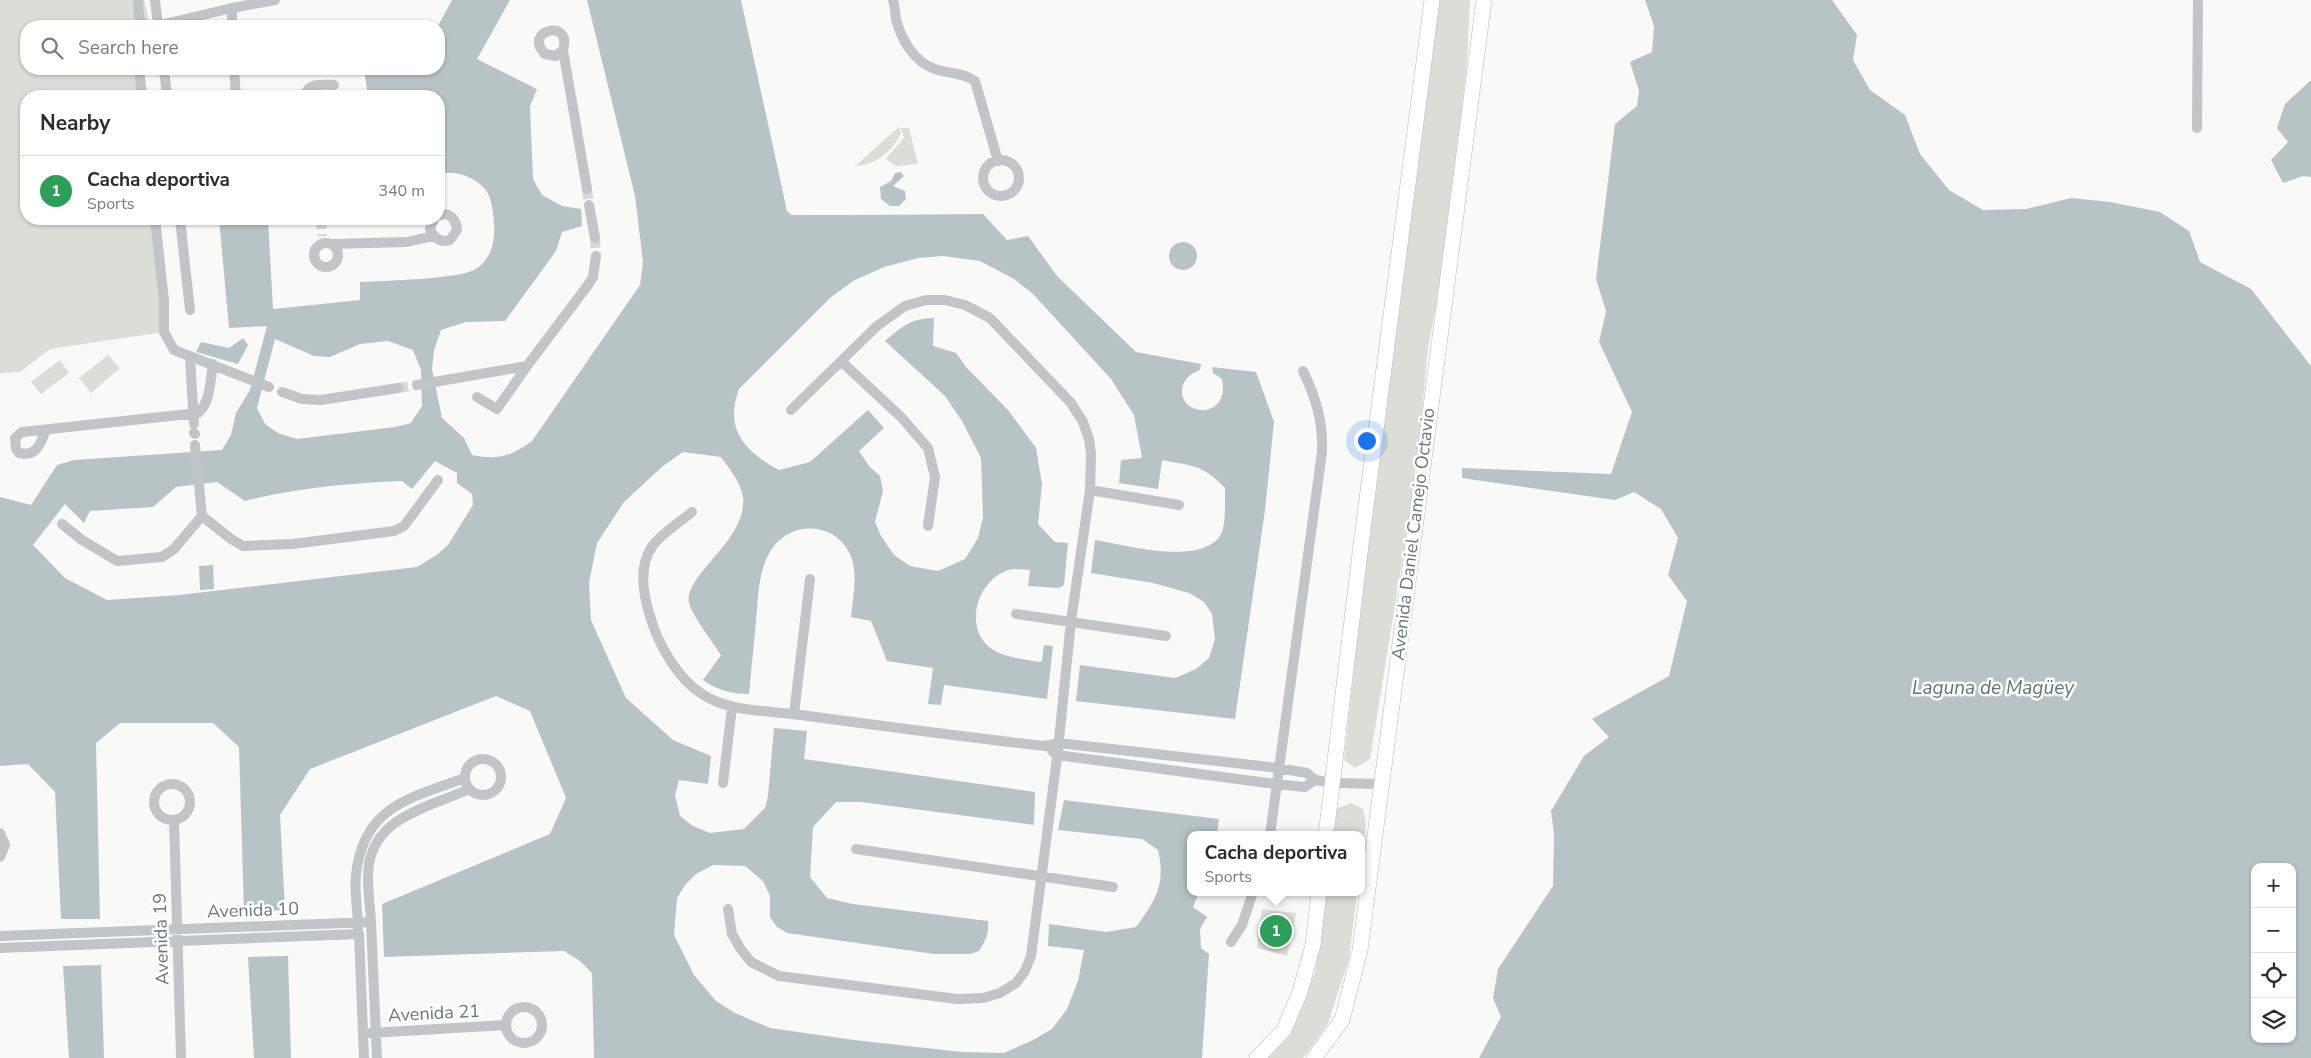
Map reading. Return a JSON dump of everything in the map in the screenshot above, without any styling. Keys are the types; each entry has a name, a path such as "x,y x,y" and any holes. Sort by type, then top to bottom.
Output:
{"main road":[{"path":"1327,831 1360,546 1432,0"},
{"name":"Avenida Daniel Camejo Octavio","path":"1314,1058 1342,1020 1360,950 1484,0"},
{"path":"1257,1058 1284,1030 1300,992 1313,945 1319,896"}],"street":[{"path":"138,0 141,20"},
{"path":"155,0 157,20"},
{"path":"182,20 275,0"},
{"path":"893,0 899,30 907,46 916,56 933,69 967,76 975,81 998,161"},
{"path":"2197,128 2198,0"},
{"path":"232,8 232,20"},
{"path":"563,50 586,189"},
{"path":"140,75 141,90"},
{"path":"165,75 166,90"},
{"path":"234,75 236,90"},
{"path":"307,90 311,86 334,85"},
{"path":"589,206 595,238"},
{"path":"432,225 430,229 433,236 439,240 446,241 454,236 457,230 456,222 452,216 445,214"},
{"path":"156,225 164,300 164,332 174,350 190,358 213,364 267,386"},
{"path":"181,225 190,310"},
{"path":"326,241 407,242 433,236"},
{"path":"477,397 497,409 588,285 593,277 596,256"},
{"path":"728,909 732,934 740,948 751,962 779,976 957,998 983,998 1000,993 1016,983 1026,971 1035,936 1071,621 1090,490 1091,454 1089,439 1082,422 1071,402 990,318 964,304 945,300 926,300 905,306 878,326 791,410"},
{"path":"190,358 194,426"},
{"path":"842,362 901,417 928,448 935,477 928,526"},
{"path":"194,426 204,408 213,364"},
{"path":"418,385 527,366"},
{"path":"1270,831 1322,452 1320,412 1314,393 1303,371"},
{"path":"282,392 302,399 321,400 398,388"},
{"path":"46,430 194,426"},
{"path":"195,448 202,516 231,540 243,546 293,544 394,531 404,526 438,480"},
{"path":"1090,490 1179,505"},
{"path":"692,512 654,544 644,567 644,594 651,620 665,650 682,678 701,693 732,707 1045,746 1058,743 1278,768 1308,773 1316,780 1333,783 1381,784"},
{"path":"62,524 82,540 117,561 162,557 174,549 202,516"},
{"path":"794,714 810,579"},
{"path":"1016,614 1166,636"},
{"path":"723,783 732,707"},
{"path":"1045,746 1057,755 1276,784 1305,787 1316,780"},
{"path":"478,759 491,760 496,763 502,774 500,786 491,794 479,795 469,789 465,778 468,766 478,759"},
{"path":"364,1058 356,876 364,842 370,829 388,810 433,789 465,778"},
{"path":"377,1058 369,866 372,849 383,832 396,820 469,789"},
{"name":"Avenida 19","path":"174,820 181,1058"},
{"path":"0,833 5,845 0,857"},
{"path":"856,849 1113,887"},
{"path":"1232,942 1242,925 1252,896"},
{"name":"Avenida 10","path":"0,936 371,922"},
{"path":"266,926 266,938"},
{"path":"83,933 84,945"},
{"name":"Avenida 10","path":"0,948 372,934"},
{"name":"Avenida 21","path":"363,1034 506,1026"}],"shaded area":[{"path":"0,0 144,0 149,20 20,20 20,75 140,75 141,90 20,90 20,225 155,225 164,332 50,349 20,372 0,373"},
{"path":"1438,0 1470,0 1467,62 1446,254 1428,348 1410,513 1370,759 1355,768 1344,760 1372,502"},
{"path":"899,127 901,133 898,139 883,156 869,163 855,166"},
{"path":"901,128 909,128 918,164 896,166 887,160 887,157 904,138"},
{"path":"108,355 120,368 91,393 79,378"},
{"path":"60,360 69,373 41,394 31,382"},
{"path":"1351,803 1363,809 1366,824 1365,832 1332,831 1335,809"},
{"path":"1325,896 1357,896 1349,959 1327,1026 1303,1058 1267,1058 1293,1026 1315,973"},
{"path":"1262,909 1296,913 1287,956 1257,948"}],"water":[{"path":"452,0 510,0 477,59 537,89 530,106 533,179 542,195 562,206 581,209 582,226 562,232 556,251 505,321 466,322 441,330 434,350 432,369 442,418 464,438 472,455 503,456 517,451 532,441 640,285 643,262 635,196 587,0 741,0 787,211 792,215 983,214 1007,240 1028,236 1057,276 1136,352 1201,364 1200,370 1194,372 1183,385 1182,396 1187,404 1194,409 1211,408 1218,403 1223,393 1222,379 1213,373 1212,367 1256,372 1274,422 1265,510 1235,719 1076,701 1080,665 1175,678 1196,669 1209,658 1215,639 1212,614 1204,602 1189,593 1153,583 1091,573 1095,540 1143,549 1181,552 1198,550 1211,544 1223,530 1225,488 1203,470 1189,465 1162,460 1158,489 1119,483 1121,460 1142,458 1134,415 1111,379 1033,294 1014,279 980,261 943,256 918,258 884,267 853,281 830,298 739,389 734,416 736,428 747,447 779,470 810,462 868,410 884,428 859,451 869,466 880,476 883,491 875,522 881,536 894,555 910,566 938,571 965,559 978,538 983,517 981,458 962,421 945,396 885,341 913,321 934,318 933,346 956,353 966,367 1008,410 1036,448 1042,484 1038,524 1055,542 1068,543 1064,585 1059,588 1028,586 1030,570 1014,569 1001,573 982,592 976,618 978,631 984,642 995,651 1011,657 1039,662 1042,661 1044,645 1053,646 1047,699 944,685 941,705 928,704 933,668 887,661 871,621 851,617 855,576 849,552 842,542 833,535 811,528 799,530 779,540 771,550 763,567 758,594 749,694 724,691 703,680 721,655 698,622 691,608 689,603 690,592 705,568 727,542 736,528 742,513 743,497 740,486 721,457 683,452 663,466 624,502 597,543 589,583 591,620 626,698 673,740 711,756 708,784 679,780 675,795 680,816 693,826 710,833 744,829 765,808 768,796 774,728 807,731 804,759 1035,792 1034,825 861,802 836,802 813,827 810,877 827,898 853,904 988,921 984,944 979,951 970,954 934,954 787,933 777,927 770,917 770,896 763,881 745,866 713,865 696,874 686,884 677,898 674,935 694,975 716,1001 735,1013 770,1028 854,1040 962,1052 1004,1053 1033,1040 1052,1029 1067,1009 1078,981 1084,950 1048,946 1049,924 1106,932 1136,927 1154,900 1160,882 1161,873 1158,850 1142,839 1058,830 1064,800 1219,819 1218,831 1187,831 1187,896 1197,896 1193,907 1207,917 1200,929 1201,948 1209,954 1202,1058 594,1058 592,973 580,961 564,951 384,957 382,904 550,834 566,798 530,711 496,696 310,769 280,815 285,910 244,912 239,747 213,723 120,723 96,743 100,919 61,919 55,792 28,764 0,766 0,497 31,505 57,465 74,460 222,450 231,435 236,413 250,390 267,326 229,328 220,225 268,225 273,309 360,300 360,282 453,276 474,270 481,265 493,245 494,221 491,203 486,190 474,180 463,175 445,173 445,90 367,90 365,75 445,75 445,20 441,20","holes":["275,339 314,356 330,357 360,344 388,341 413,350 421,370 422,406 411,423 395,427 297,439 278,433 265,424 257,408","435,461 457,473 457,483 472,494 473,505 448,545 438,554 417,567 179,595 107,600 65,578 33,545 65,504 84,523 90,511 153,507 176,487 217,482 245,501 303,489 363,483 402,481 412,489"]},
{"name":"Laguna de Magüey","path":"1645,0 1832,0 1857,35 1853,60 1870,90 1905,115 1920,154 1949,190 1983,210 2026,209 2071,198 2110,202 2160,212 2189,231 2200,262 2251,289 2311,366 2311,1058 1479,1058 1501,1017 1493,998 1498,969 1553,886 1554,834 1551,811 1584,756 1609,737 1592,719 1669,676 1687,601 1668,575 1678,538 1661,509 1634,492 1615,500 1462,478 1462,468 1611,474 1632,412 1599,342 1606,311 1596,279 1615,124 1637,106 1639,91 1630,62 1652,52 1654,26"},
{"path":"2311,80 2311,177 2303,176 2283,183 2271,160 2288,142 2277,128 2285,104"},
{"path":"901,172 904,176 893,186 905,191 906,199 899,206 890,206 881,199 880,187 891,181 895,173"},
{"path":"1183,242 1193,246 1197,256 1193,266 1183,270 1173,266 1169,256 1173,246"},
{"path":"243,338 248,345 238,364 196,352 201,342 229,348"},
{"path":"213,565 214,589 200,590 199,566"},
{"path":"288,956 291,1058 254,1058 248,957"},
{"path":"101,965 104,1058 69,1058 63,966"}],"pier":[{"path":"783,179 789,210 793,213 984,212 983,214 792,215 787,211 781,180"}],"tunnel":[{"path":"587,189 589,205"},
{"path":"321,225 322,236"},
{"path":"595,238 596,256"},
{"path":"398,388 417,385"}],"place":[{"name":"Cacha deportiva","path":"1276,931"}]}
